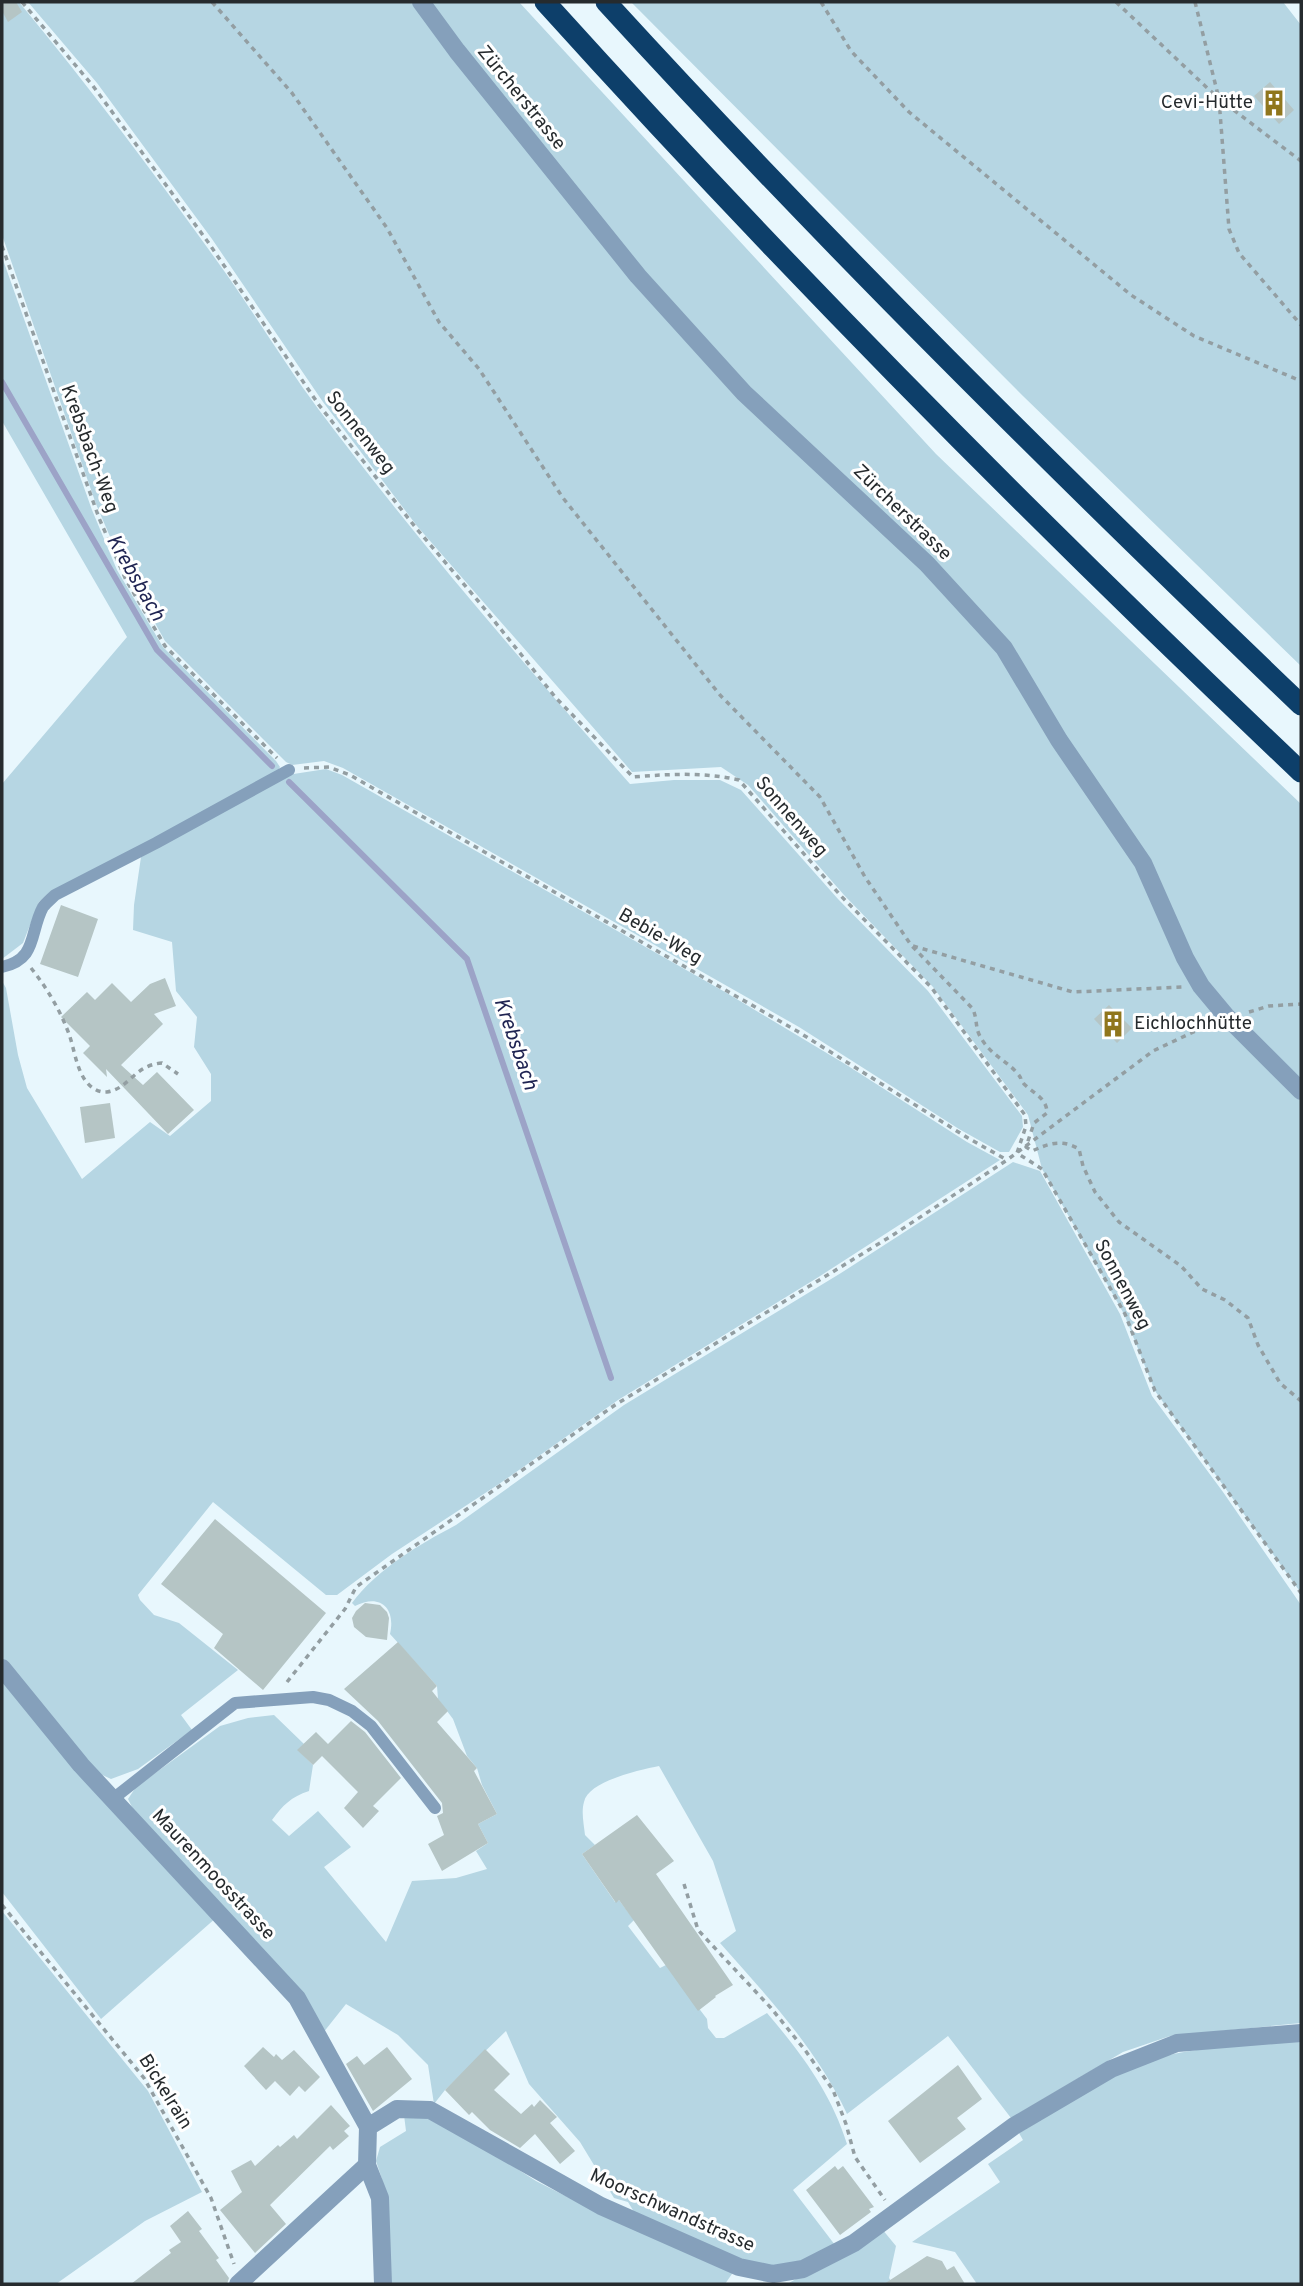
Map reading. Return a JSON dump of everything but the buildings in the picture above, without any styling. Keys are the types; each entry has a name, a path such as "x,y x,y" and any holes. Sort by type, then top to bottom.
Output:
{"highway":[{"path":"545,2 907,386 1108,586 1301,772"},
{"path":"606,2 919,330 1301,705"}],"street":[{"name":"Zürcherstrasse","path":"421,2 474,73 656,296 744,393 928,564 1004,648 1059,740 1143,863 1185,958 1201,986 1226,1016 1301,1091"},
{"name":"Maurenmoosstrasse","path":"2,1668 81,1765 297,1998 368,2127"},
{"name":"Moorschwandstrasse","path":"368,2127 397,2109 430,2110 601,2206 739,2267 773,2274 803,2269 854,2243 1014,2126 1111,2069 1177,2043 1301,2033"},
{"path":"368,2127 367,2165 380,2198 383,2284"},
{"path":"239,2283 367,2165"}],"lane":[{"path":"2,967 21,961 28,950 44,907 55,895 289,770"},
{"path":"114,1798 235,1703 313,1697 329,1700 352,1711 371,1726 435,1808"}],"path":[{"name":"Sonnenweg","path":"22,2 93,86 208,242 319,405 556,698 633,778 680,773 715,775 739,780 841,895 939,998 1025,1115 1026,1126 1017,1153 1042,1169 1125,1314 1155,1391 1301,1593"},
{"path":"212,2 292,93 387,228 439,322 479,369 563,498 720,695 820,797 865,877 911,945 973,1009 976,1031 988,1048 1020,1075 1023,1082 1040,1097 1048,1113 1034,1123 1026,1147"},
{"path":"821,2 851,51 909,112 1131,295 1194,336 1301,382"},
{"path":"1116,2 1219,99 1301,160"},
{"path":"1195,2 1219,99 1229,229 1239,253 1301,325"},
{"name":"Krebsbach-Weg","path":"2,247 99,519 126,580 165,646 289,770"},
{"name":"Bebie-Weg","path":"289,770 329,767 350,775 797,1031 1007,1160"},
{"path":"911,945 1073,992 1201,986"},
{"path":"21,961 32,969 52,997 68,1032 82,1074 95,1090 104,1093 117,1090 143,1066 150,1063 162,1063 178,1074"},
{"path":"273,1700 345,1609 356,1587 615,1405 881,1242 1007,1160 1153,1051 1226,1016 1269,1006 1301,1004"},
{"path":"1026,1147 1032,1151 1052,1142 1070,1144 1079,1149 1083,1166 1095,1192 1119,1222 1181,1266 1202,1289 1225,1300 1248,1318 1258,1345 1280,1383 1301,1401"},
{"path":"684,1884 698,1930 771,2008 833,2090 855,2157 894,2213"},
{"name":"Bickelrain","path":"2,1905 144,2078 211,2198 239,2283"}],"shaded area":[{"path":"2,2 19,2 46,35 176,205 307,394 356,458 471,600 630,784 720,780 741,790 838,899 928,991 1022,1116 1023,1127 1009,1152 1000,1152 959,1129 799,1027 343,768 324,761 292,765 286,762 165,641 120,560 96,504 2,235"},
{"path":"28,2 519,2 936,454 1301,804 1301,1593 1155,1391 1124,1314 1042,1169 1028,1115 933,987 844,895 748,785 721,767 632,772 417,526 323,402 212,239 97,83"},
{"path":"631,2 1283,2 1301,25 1301,666 1023,396"},
{"path":"2,257 92,510 117,570 163,647 280,767 276,774 163,836 50,892 39,902 23,943 2,959 2,784 127,637 2,421"},
{"path":"326,769 342,775 725,992 1000,1160 817,1278 618,1400 499,1484 392,1554 337,1595 326,1595 213,1502 138,1595 154,1615 179,1623 238,1670 181,1715 192,1730 138,1769 111,1779 96,1772 2,1663 2,981 6,988 27,1088 82,1179 150,1122 170,1136 211,1101 211,1074 194,1047 197,1017 176,991 172,942 133,930 141,857 287,775"},
{"path":"1013,1162 1040,1171 1120,1314 1152,1396 1301,1605 1301,2023 1170,2036 1123,2052 1011,2118 948,2036 847,2114 806,2045 720,1943 736,1931 713,1861 659,1766 604,1782 588,1795 584,1802 585,1835 595,1845 582,1854 615,1902 619,1900 634,1920 628,1926 660,1968 666,1965 707,2019 708,2028 716,2038 724,2038 767,2013 824,2091 847,2144 793,2190 835,2245 816,2258 774,2267 732,2257 637,2217 628,2202 614,2198 580,2142 529,2084 506,2031 434,2104 428,2065 398,2035 346,2004 323,2033 133,1809 128,1799 136,1787 220,1726 248,1718 274,1715 304,1744 298,1750 313,1765 309,1791 288,1802 272,1820 289,1836 318,1811 351,1847 324,1867 386,1942 412,1881 456,1878 487,1869 476,1851 488,1843 478,1824 497,1814 482,1785 477,1768 467,1756 453,1719 438,1699 437,1686 390,1634 391,1617 388,1610 379,1602 364,1602 355,1606 352,1603 386,1568 456,1525 624,1405 841,1273"},
{"path":"2,1680 217,1917 101,2019 2,1892"},
{"path":"2,1911 148,2091 202,2192 145,2221 56,2284 2,2284"},
{"path":"1301,2041 1301,2284 977,2284 955,2252 912,2242 1000,2182 988,2164 1023,2140 1019,2133 1113,2076 1146,2062 1183,2052"},
{"path":"404,2115 423,2116 486,2149 536,2181 593,2210 734,2271 725,2284 386,2284 385,2215 382,2179 376,2161 380,2147 406,2131"},
{"path":"882,2229 896,2246 889,2278 893,2284 762,2284 789,2283"}],"waterway":[{"name":"Krebsbach","path":"2,382 157,650 272,766"},
{"name":"Krebsbach","path":"289,782 467,959 611,1378"}],"place":[{"name":"Cevi-Hütte","path":"1274,103"},
{"name":"Eichlochhütte","path":"1113,1024"}]}
